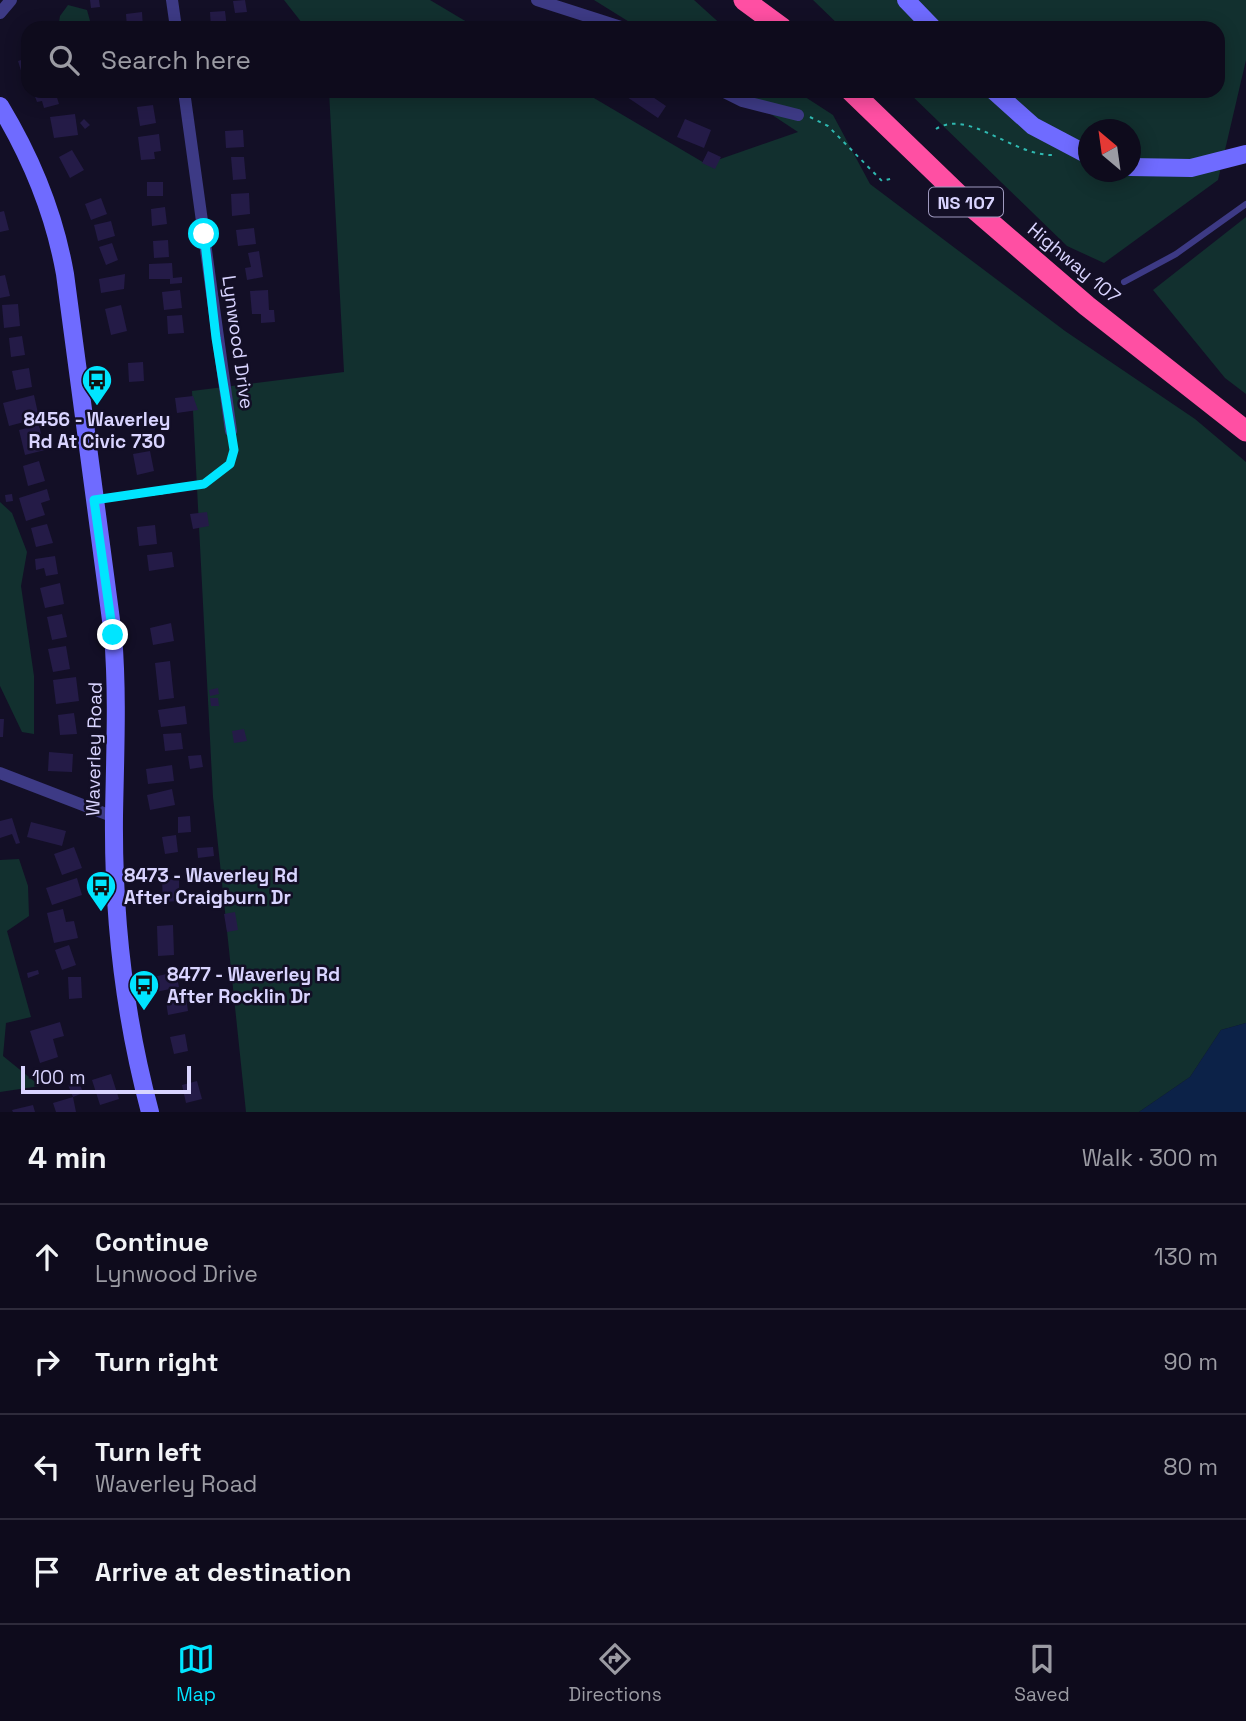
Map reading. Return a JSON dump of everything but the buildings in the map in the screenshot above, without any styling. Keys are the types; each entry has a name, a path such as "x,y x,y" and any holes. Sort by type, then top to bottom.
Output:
{"highway":[{"path":"744,0 774,21"},
{"path":"752,0 776,21"},
{"path":"762,0 778,21"},
{"name":"Highway 107","path":"858,98 964,200 1087,306 1246,431"}],"main road":[{"path":"906,0 926,21"},
{"path":"1002,98 1033,126 1078,150"},
{"name":"Waverley Road","path":"0,106 40,181 60,242 113,635 118,692 114,817 124,997 150,1112"},
{"path":"1141,167 1191,168 1246,154"}],"street":[{"path":"0,13 11,0"},
{"path":"172,0 175,21"},
{"path":"537,0 602,21"},
{"name":"Lynwood Drive","path":"185,98 231,431"},
{"path":"736,98 798,115"},
{"path":"0,773 114,817"}],"lane":[{"path":"1124,282 1175,254 1246,204"}],"path":[{"path":"798,115 818,118 882,181 894,178"},
{"path":"936,129 957,122 971,125 1038,155 1078,154"},
{"path":"94,500 204,484 230,464 234,450 231,431"}],"green space":[{"path":"284,0 430,0 465,21 300,21"},
{"path":"594,0 694,0 717,21 628,21"},
{"path":"813,0 1246,0 1246,60 1218,180 1104,263 1067,246 914,98 1225,98 1225,21 835,21"},
{"path":"68,5 87,10 90,21 59,21"},
{"path":"329,98 594,98 706,164 798,132 747,98 807,98 833,115 870,184 1065,331 1195,419 1246,462 1246,1023 1221,1030 1190,1077 1139,1112 246,1112 213,797 192,391 344,372"},
{"path":"1246,217 1246,394 1225,378 1153,290"},
{"path":"0,502 12,513 27,552 21,586 34,676 34,734 22,732 0,686"},
{"path":"19,859 28,886 29,916 7,931 31,1017 6,1023 3,1056 40,1086 0,1092 0,860"}],"water":[{"path":"1246,1023 1246,1112 1139,1112 1190,1077 1221,1030"}],"place":[{"name":"8456 - Waverley Rd At Civic 730","path":"97,407"},
{"name":"8473 - Waverley Rd After Craigburn Dr","path":"101,913"},
{"name":"8477 - Waverley Rd After Rocklin Dr","path":"144,1012"}],"route":[{"path":"113,635 94,500 204,484 228,468 234,450 216,338 204,234"}]}
